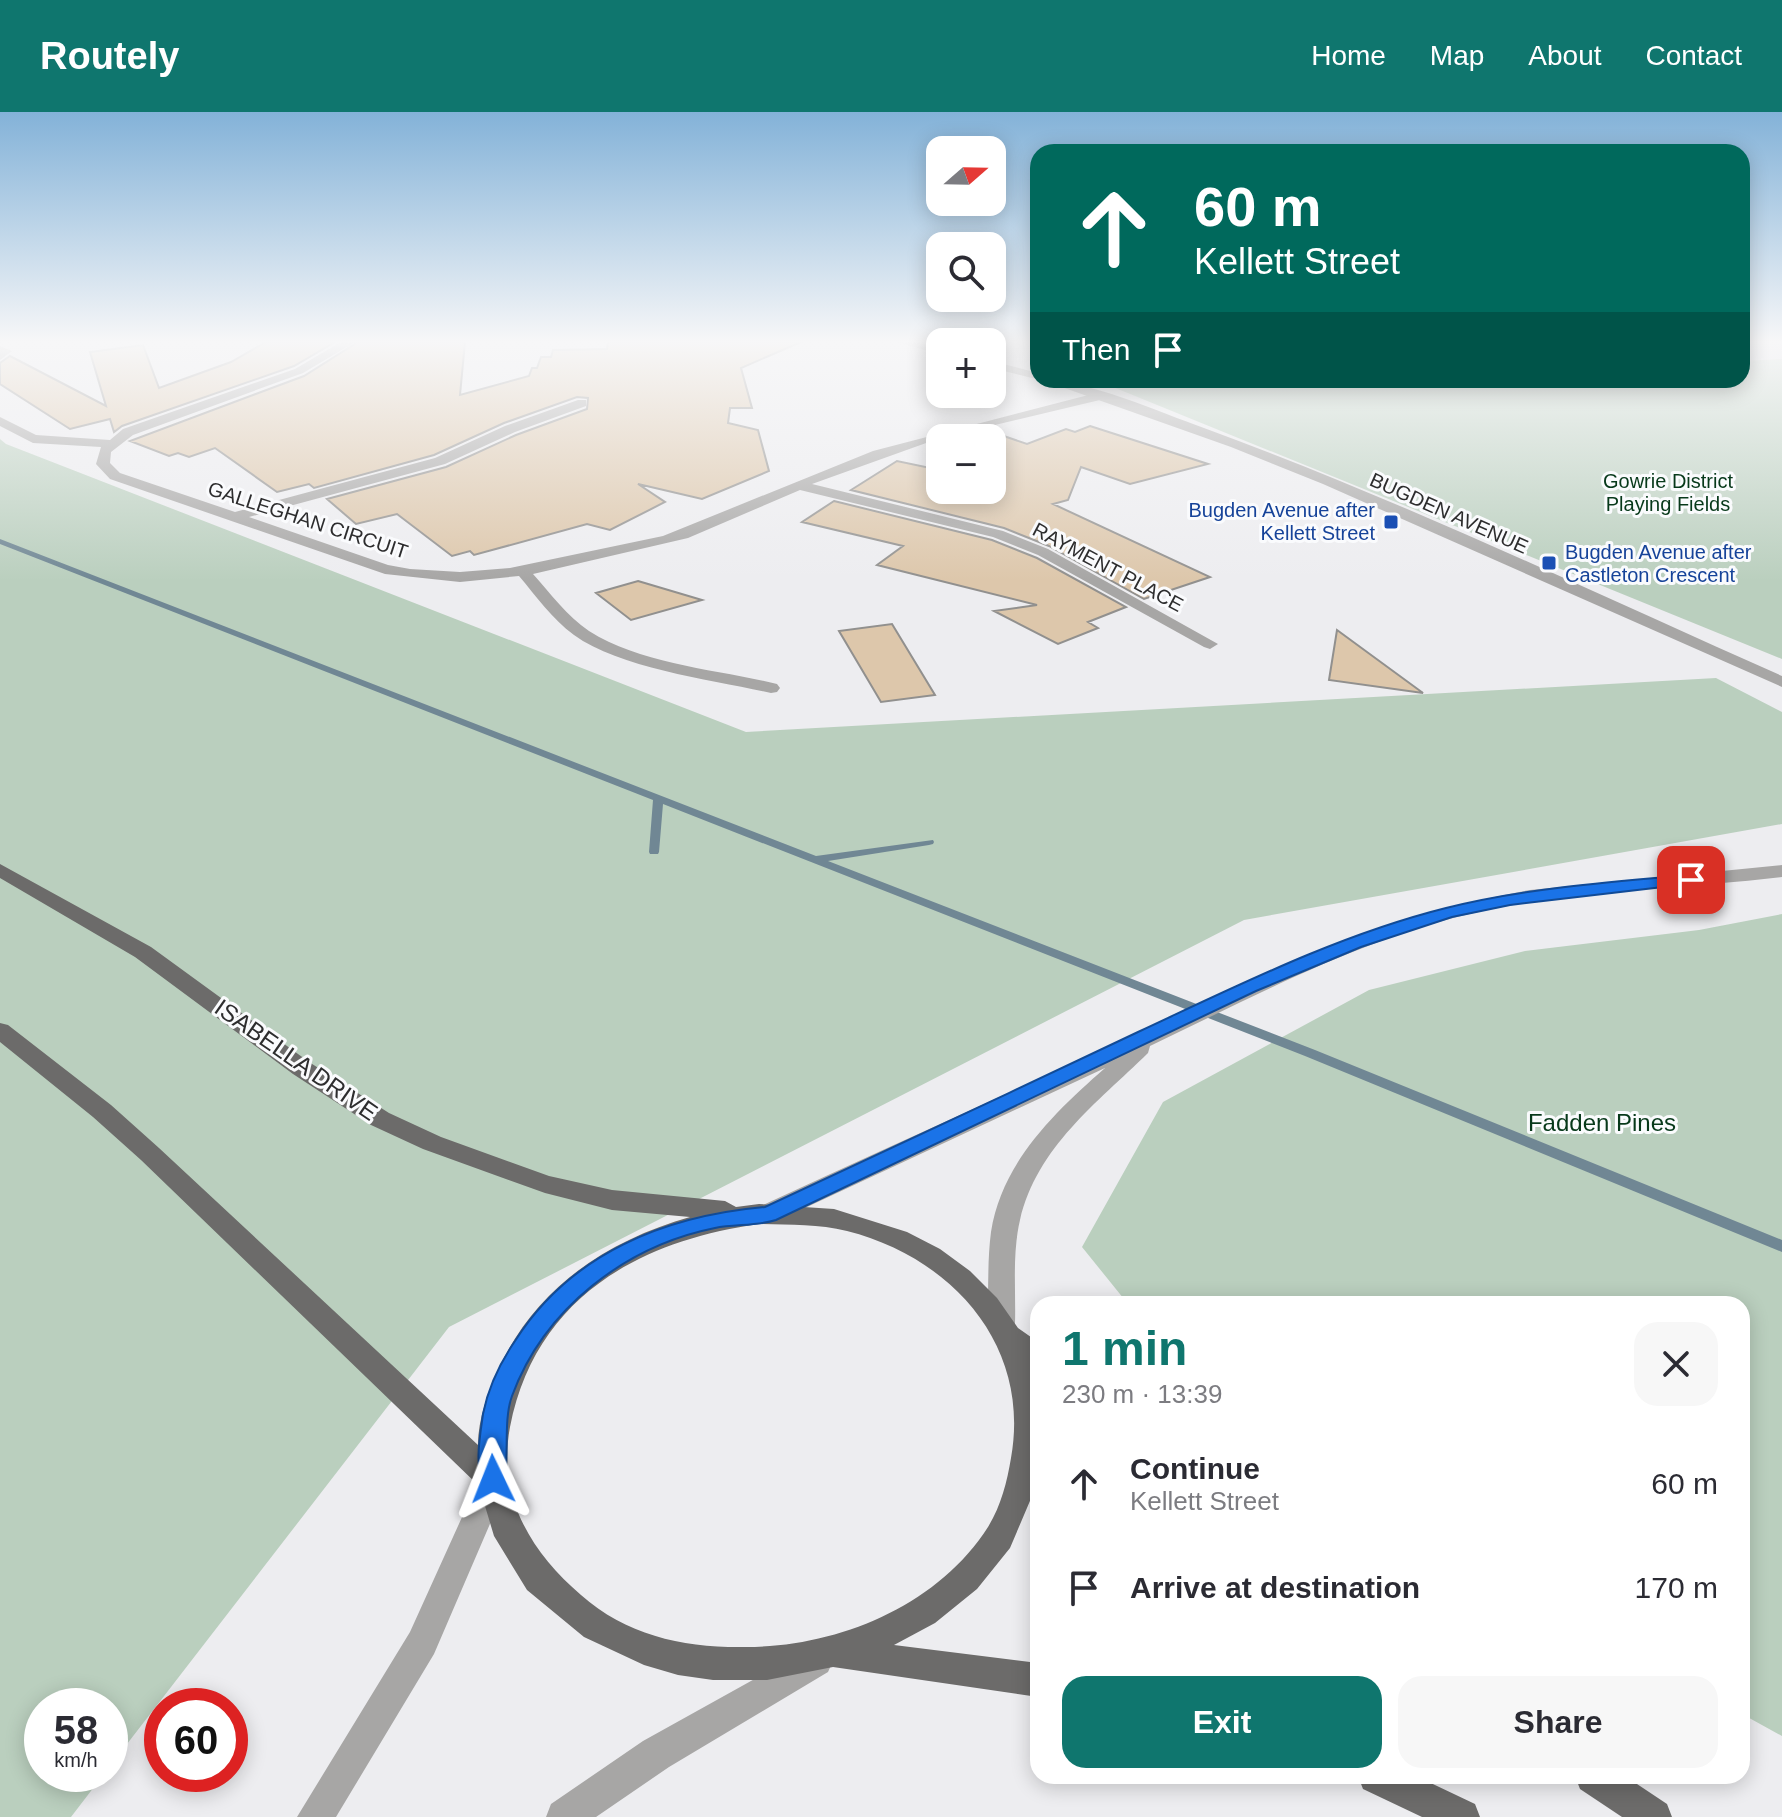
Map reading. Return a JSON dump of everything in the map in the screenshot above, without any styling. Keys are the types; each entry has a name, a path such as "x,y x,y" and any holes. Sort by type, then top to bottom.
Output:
{"main road":[{"name":"ISABELLA DRIVE","path":"0,870 143,952 301,1068 380,1119 432,1143 545,1184 612,1200 764,1214"},
{"path":"0,1030 102,1111 150,1154 493,1481"},
{"path":"1030,1406 1024,1372 1005,1329 986,1302 957,1274 885,1232 844,1220 764,1214 689,1226 635,1247 597,1269 564,1295 536,1326 514,1362 498,1400 492,1440 493,1481 504,1525 527,1566 560,1602 603,1632 653,1653 708,1664 767,1666 828,1655 878,1638 927,1611 967,1577 998,1538 1019,1497 1030,1454"},
{"path":"1005,1329 1030,1350"},
{"path":"828,1655 1030,1679"},
{"path":"1393,1784 1462,1817"},
{"path":"1605,1784 1654,1817"}],"street":[{"path":"1,422 33,439 110,444 154,422"},
{"path":"234,517 440,461 531,422"},
{"name":"GALLEGHAN CIRCUIT","path":"110,444 105,451 103,464 115,476 412,576 485,577 610,554 695,530 798,485 899,448 1001,422"},
{"name":"BUGDEN AVENUE","path":"1170,422 1276,460 1782,682"},
{"name":"RAYMENT PLACE","path":"798,485 998,534 1043,552 1210,644"},
{"path":"524,572 561,616 585,635 622,651 771,688"},
{"path":"764,1214 1250,987 1354,943 1448,913 1575,890 1782,871"},
{"path":"1005,1329 1006,1222 1023,1171 1052,1128 1152,1035"},
{"path":"315,1817 422,1643 493,1481"},
{"path":"564,1817 656,1754 828,1655"}],"green space":[{"name":"Gowrie District Playing Fields","path":"1198,422 1782,422 1782,659"},
{"path":"0,439 6,444 746,732 1716,678 1782,712 1782,824 1244,920 449,1327 170,1688 144,1688 144,1722 128,1743 128,1688 24,1688 24,1792 90,1792 71,1817 0,1817"},
{"name":"Fadden Pines","path":"1782,914 1782,1736 1750,1718 1750,1296 1122,1296 1082,1247 1163,1102 1369,990 1525,951 1699,930"}],"building":[{"path":"58,422 100,422 70,429"},
{"path":"111,422 135,422 122,426 114,432"},
{"path":"182,422 508,422 434,455 314,488 309,484 277,492 215,448 189,457 178,453 169,456 130,441"},
{"path":"553,422 728,422 758,430 769,471 702,499 638,484 665,502 610,530 587,524 474,555 470,551 452,556 397,514 356,524 327,499 446,467"},
{"path":"1090,426 1208,464 1130,484 1081,467 1068,500 1053,504 1210,577 1144,599 1049,546 1004,528 851,490 897,461 926,467 926,504 1006,504 1006,437 1027,444 1066,429 1075,432"},
{"path":"834,501 992,540 1037,558 1126,607 1088,622 1098,628 1058,644 994,611 1037,605 877,565 903,546 802,522"},
{"path":"638,581 702,600 631,620 596,593"},
{"path":"892,624 935,695 881,702 839,631"},
{"path":"1337,630 1367,652 1423,693 1329,680"}],"waterway":[{"path":"0,541 658,798"},
{"path":"654,852 658,798"},
{"path":"658,798 1310,1053 1782,1246"},
{"path":"817,859 929,842"}],"place":[{"name":"Bugden Avenue after Kellett Street","path":"1391,522"},
{"name":"Bugden Avenue after Castleton Crescent","path":"1549,563"}],"route":[{"path":"493,1479 492,1440 498,1400 514,1362 536,1326 564,1295 597,1269 635,1247 675,1230 717,1219 768,1214 1250,987 1354,943 1448,913 1510,900 1575,890 1691,880"}]}
